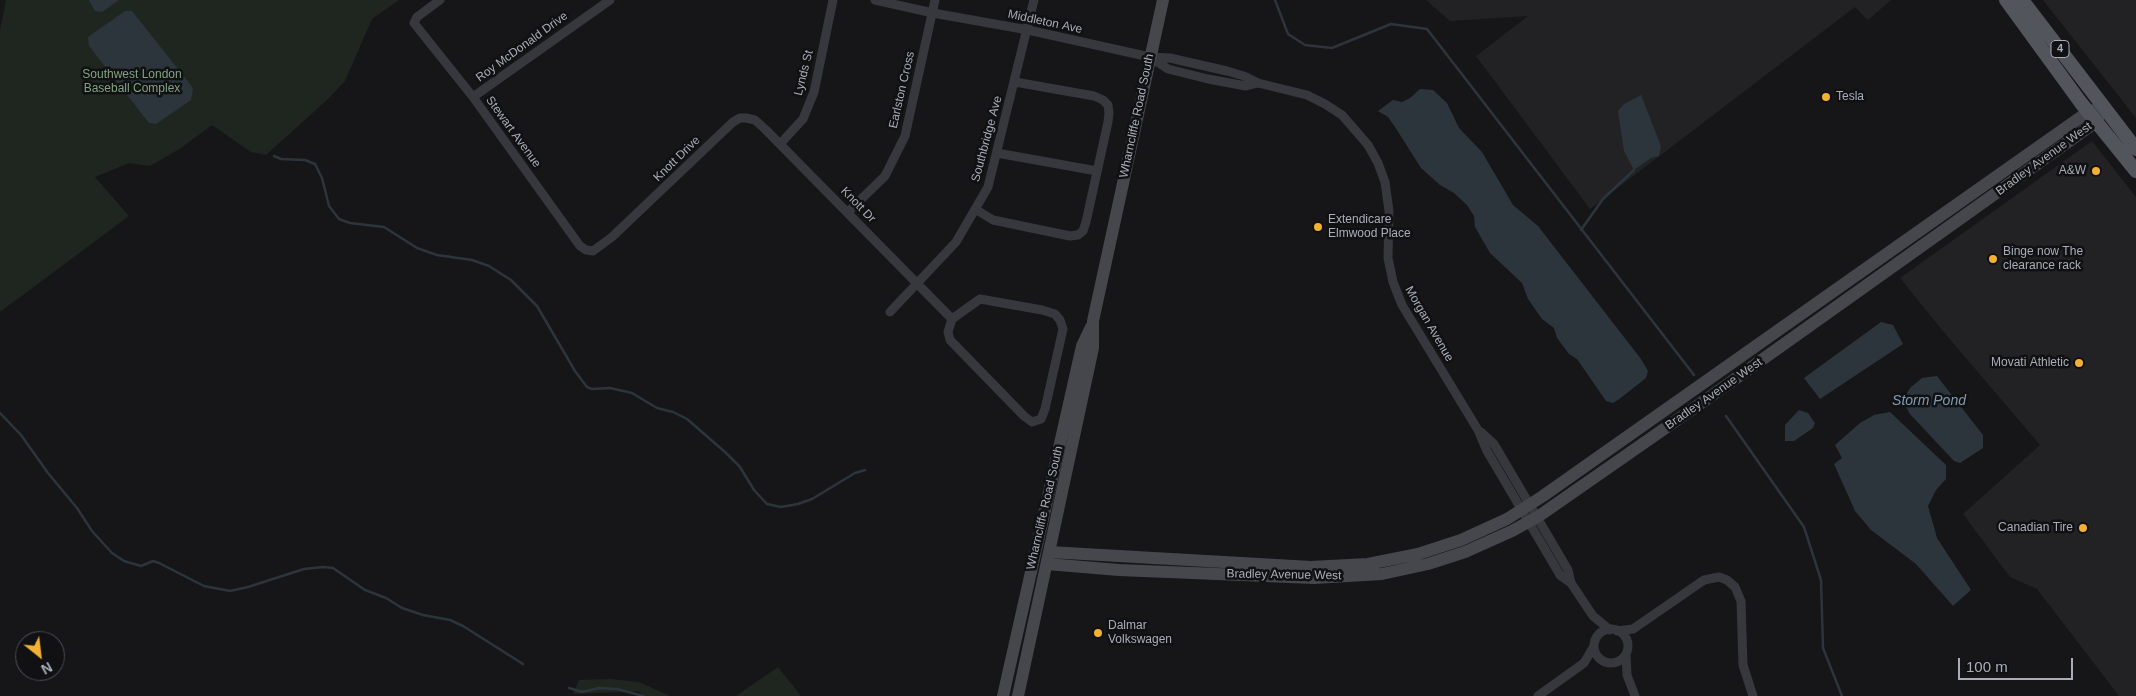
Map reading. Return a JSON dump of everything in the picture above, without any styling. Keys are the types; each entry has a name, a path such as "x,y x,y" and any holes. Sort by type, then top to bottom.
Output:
{"main road":[{"name":"Wharncliffe Road South","path":"1003,696 1082,346 1093,321 1163,0"},
{"name":"4","path":"2006,0 2092,117 2136,171"},
{"name":"4","path":"2022,0 2136,149"},
{"name":"Bradley Avenue West","path":"1048,558 1119,570 1314,578 1382,574 1428,564 1465,552 1533,520 1697,406 2104,107"},
{"name":"Bradley Avenue West","path":"1048,558 1311,567 1368,564 1418,554 1461,540 1507,519 1525,507 2092,117"},
{"name":"Wharncliffe Road South","path":"1018,696 1093,348 1093,321"}],"street":[{"name":"Stewart Avenue","path":"440,0 417,17 414,23 473,98 580,246 586,250 593,251"},
{"name":"Roy McDonald Drive","path":"473,98 610,0"},
{"name":"Lynds St","path":"780,144 803,119 814,92 833,0"},
{"name":"Middleton Ave","path":"875,0 933,13 1028,30 1150,57"},
{"name":"Earlston Cross","path":"848,212 885,176 905,136 936,0"},
{"name":"Southbridge Ave","path":"890,312 918,285 956,242 988,187 1034,0"},
{"name":"Morgan Avenue","path":"1150,57 1170,58 1227,71 1258,83 1298,92 1325,104 1349,122 1368,145 1382,172 1387,191 1390,211 1388,258 1395,290 1406,312 1478,430 1494,444 1560,574 1571,583 1594,616 1614,630"},
{"path":"975,209 993,220 1070,236 1078,235 1083,231 1086,222 1109,113 1108,105 1104,100 1094,96 1014,82"},
{"name":"Knott Drive","path":"593,251 633,219 740,118 755,120 780,144"},
{"name":"Knott Dr","path":"780,144 952,319"},
{"path":"997,153 1097,171"},
{"path":"980,299 1055,314 1060,320 1062,329 1046,409 1041,419 1032,422 1024,416 950,340 948,332 952,319 980,299"},
{"path":"1538,696 1584,663 1602,632 1634,629 1704,580 1719,577 1727,580 1735,588 1740,601 1743,665 1752,696"},
{"name":"Morgan Avenue","path":"1594,616 1595,642"},
{"path":"1584,663 1620,661 1627,649 1634,629"},
{"path":"1614,630 1626,638 1627,675 1635,696"},
{"path":"1595,642 1599,657 1627,675"}],"shaded area":[{"path":"1426,0 1891,0 1868,20 1855,7 1590,209 1476,56 1528,16 1450,21"},
{"path":"2043,0 2136,0 2136,118"},
{"path":"2092,141 2136,197 2136,696 2119,696 2037,589 2010,577 1963,514 2040,445 1900,278"}],"green space":[{"name":"Southwest London Baseball Complex","path":"6,0 399,0 372,19 345,81 327,100 266,155 251,152 212,125 181,148 150,166 129,163 95,177 129,216 0,312 0,30"},
{"path":"778,667 801,696 736,696"},
{"path":"611,679 639,682 670,696 644,696 638,691 573,694 579,680"}],"water":[{"path":"89,0 119,0 102,12 95,11"},
{"path":"125,11 132,11 193,88 191,100 156,124 149,123 89,46 88,37"},
{"path":"1420,89 1433,90 1447,103 1459,128 1482,152 1513,205 1538,226 1641,359 1648,371 1646,378 1618,400 1613,403 1606,401 1577,359 1569,354 1557,338 1554,328 1542,319 1528,299 1522,283 1490,253 1475,227 1474,216 1467,205 1421,168 1388,117 1378,111 1393,100 1402,102 1410,98"},
{"path":"1641,95 1661,146 1659,156 1651,158 1634,170 1624,151 1618,111 1624,104"},
{"path":"1881,322 1893,325 1903,344 1820,399 1804,378"},
{"name":"Storm Pond","path":"1937,376 1983,435 1983,448 1960,463 1954,461 1910,414 1902,400 1911,387 1922,378"},
{"path":"1799,410 1808,413 1815,423 1813,428 1794,441 1785,441 1785,425"},
{"path":"1890,412 1946,465 1946,479 1936,490 1928,506 1937,538 1971,590 1953,606 1916,564 1871,530 1855,511 1834,464 1842,458 1835,445 1860,423 1874,415"}],"waterway":[{"path":"1275,0 1288,34 1305,45 1332,48 1391,24 1427,29 1694,375"},
{"path":"274,156 281,159 305,160 315,164 322,178 329,206 339,219 350,223 384,227 417,248 437,255 472,260 489,266 511,280 537,306 575,371 587,387 592,389 610,388 632,393 657,408 673,412 687,419 740,467 754,490 767,504 781,507 798,504 812,499 855,473 865,470"},
{"path":"1581,230 1603,199 1634,170"},
{"path":"0,413 21,435 48,473 77,508 92,531 112,553 124,561 141,566 153,561 204,586 230,591 304,569 333,568 365,590 386,598 402,608 423,615 450,620 463,626 523,664"},
{"path":"1726,416 1804,527 1821,580 1823,648 1842,696"},
{"path":"569,688 582,692 599,688 617,689 643,696"}],"place":[{"name":"Tesla","path":"1826,97"},
{"name":"A&W","path":"2096,171"},
{"name":"Extendicare Elmwood Place","path":"1318,227"},
{"name":"Binge now The clearance rack","path":"1993,259"},
{"name":"Movati Athletic","path":"2079,363"},
{"name":"Canadian Tire","path":"2083,528"},
{"name":"Dalmar Volkswagen","path":"1098,633"}]}
